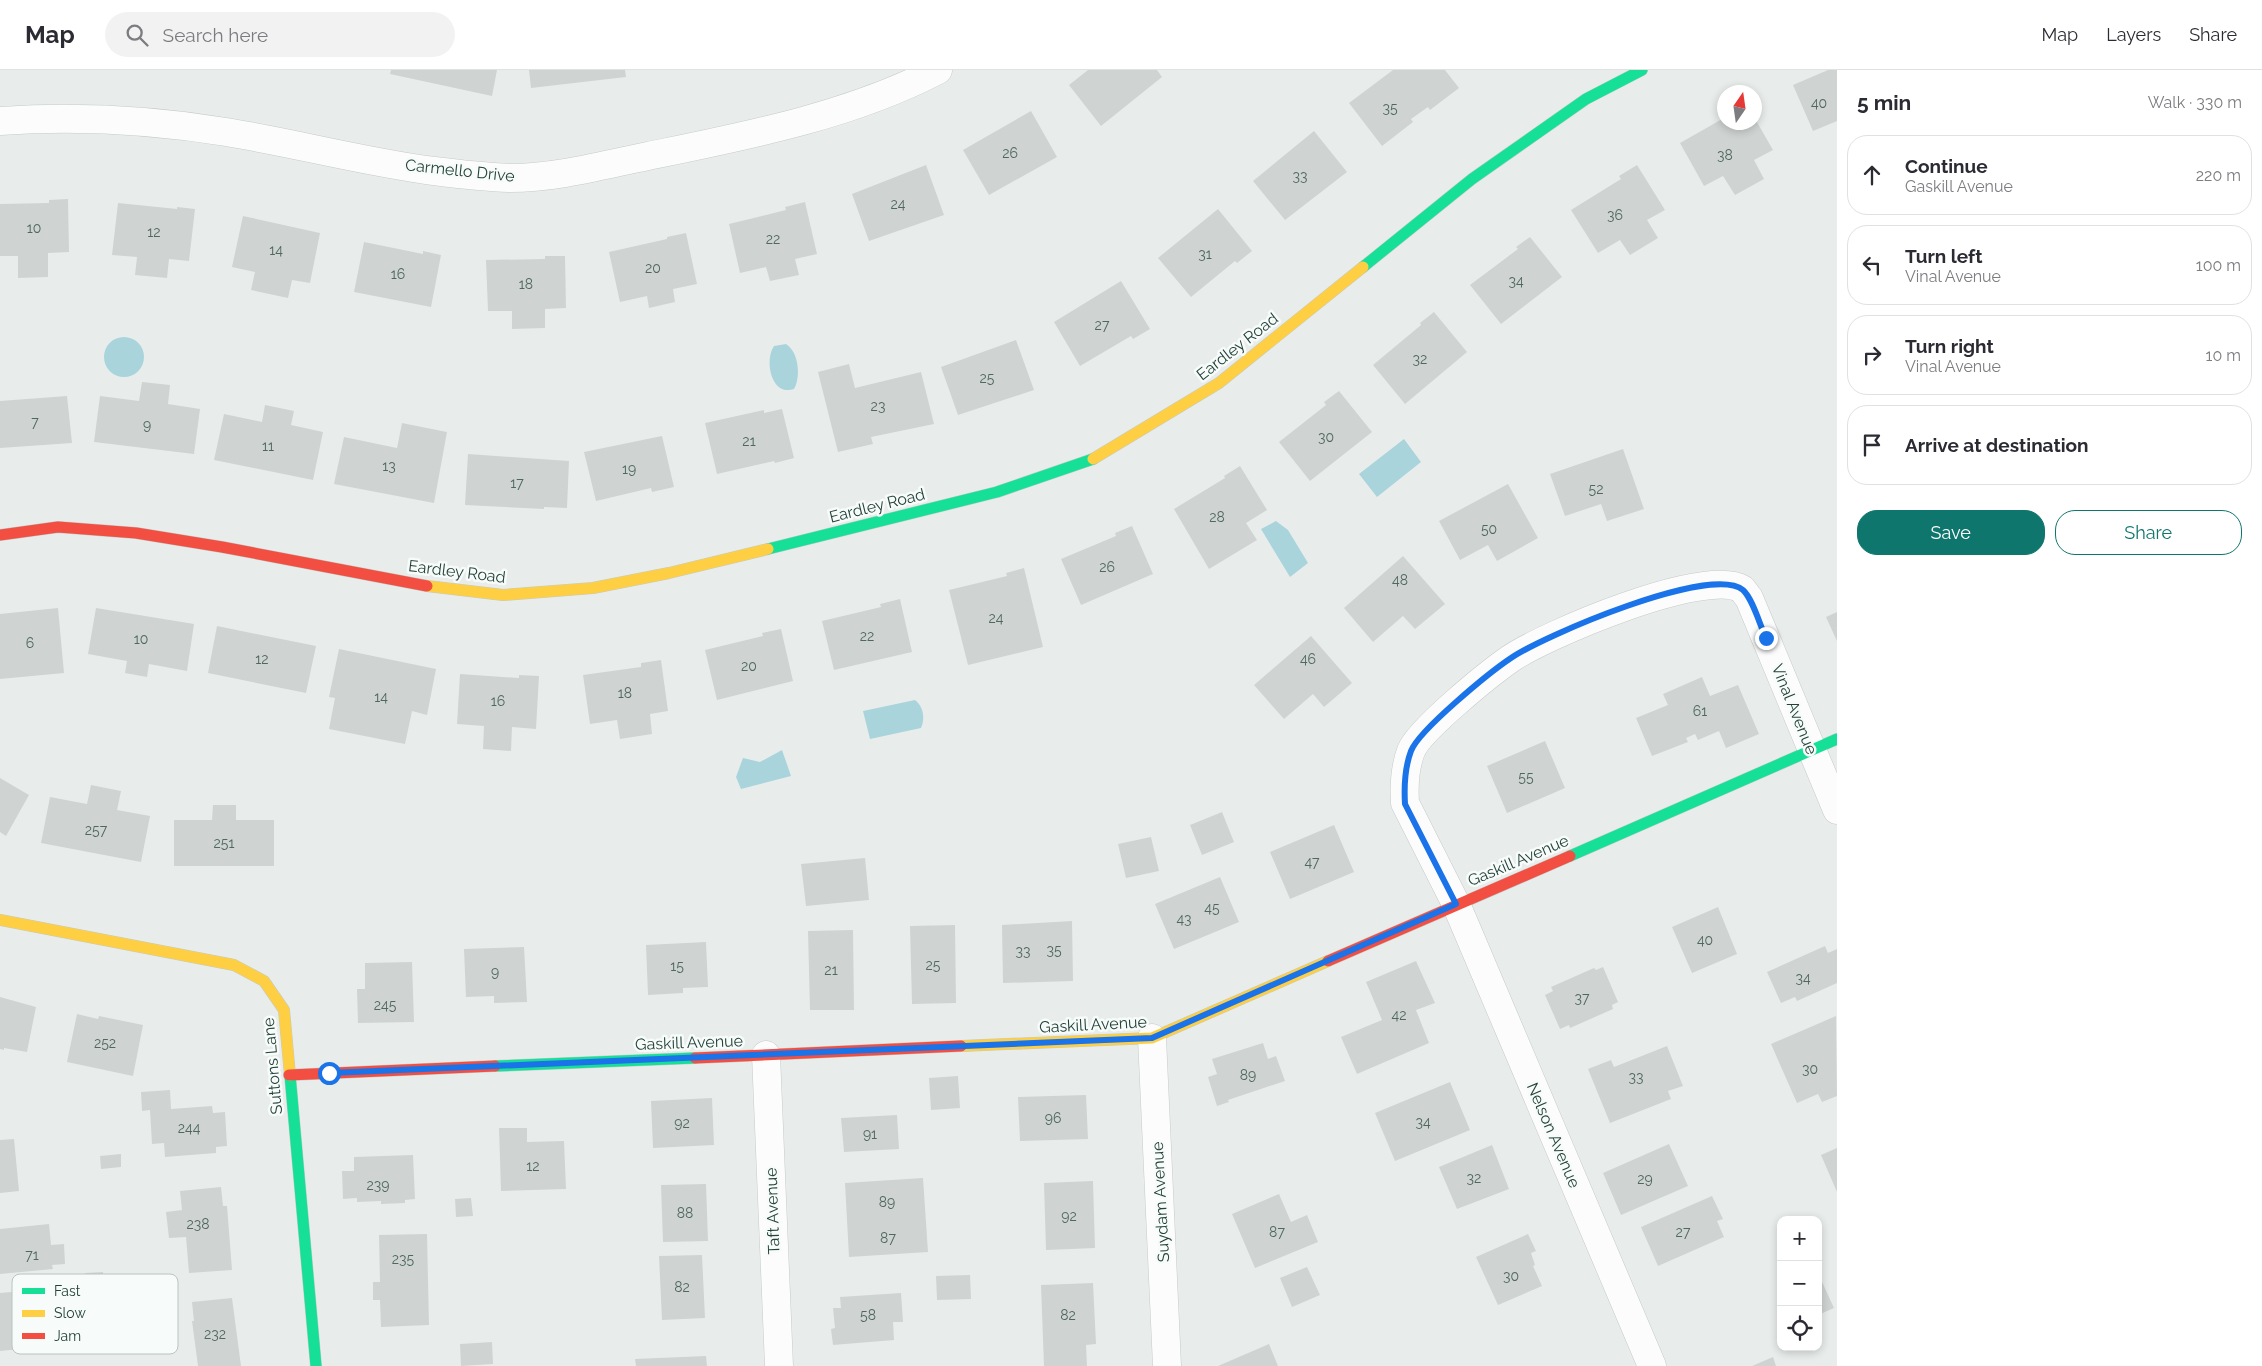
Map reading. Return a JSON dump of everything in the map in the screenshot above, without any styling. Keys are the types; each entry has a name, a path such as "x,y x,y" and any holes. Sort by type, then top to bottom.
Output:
{"street":[{"name":"Carmello Drive","path":"0,121 64,118 144,122 224,132 433,171 511,178 570,172 710,144 844,109 912,84 938,70"},
{"name":"Eardley Road","path":"0,535 58,527 136,533 222,547 418,585 503,595 593,588 670,573 996,492 1095,458 1219,383 1472,179 1586,99 1642,70"},
{"name":"Vinal Avenue","path":"1456,904 1405,804 1404,787 1411,750 1428,728 1511,658 1617,609 1678,590 1724,585 1742,590 1749,598 1837,810"},
{"name":"Gaskill Avenue","path":"289,1075 1152,1038 1837,739"},
{"name":"Nelson Avenue","path":"1456,904 1652,1366"},
{"name":"Suttons Lane","path":"0,920 234,965 264,981 284,1010 316,1366"},
{"name":"Suydam Avenue","path":"1152,1038 1167,1366"},
{"name":"Taft Avenue","path":"766,1055 779,1366"}],"water":[{"path":"120,337 128,337 135,340 141,346 144,357 141,368 135,374 128,377 120,377 113,374 107,368 104,361 104,353 107,346 113,340"},
{"path":"786,344 794,353 798,365 798,378 794,389 786,390 780,388 775,383 770,368 770,360 774,346"},
{"path":"1404,439 1421,462 1377,497 1359,474"},
{"path":"1276,521 1288,530 1308,563 1290,577 1261,529"},
{"path":"915,700 923,713 921,728 870,739 863,711"},
{"path":"782,750 791,776 741,789 736,777 743,758 760,762"}],"building":[{"path":"391,70 497,70 492,96 390,74"},
{"path":"529,70 625,70 626,77 531,88"},
{"path":"1088,70 1157,70 1162,77 1101,126 1069,85"},
{"path":"1393,70 1445,70 1459,88 1430,110 1428,107 1411,119 1413,122 1382,146 1349,103"},
{"path":"1828,70 1837,70 1837,121 1813,131 1793,85"},
{"path":"1031,111 1057,157 989,195 963,150"},
{"path":"1717,122 1717,130 1761,130 1773,150 1754,160 1764,179 1735,195 1723,176 1704,186 1680,143"},
{"path":"1314,131 1347,172 1285,220 1253,181"},
{"path":"926,165 944,215 869,241 852,194"},
{"path":"1637,165 1665,210 1647,220 1658,238 1630,255 1620,240 1598,253 1571,210 1621,179 1619,176"},
{"path":"68,199 69,252 48,253 48,277 18,278 18,256 0,256 0,204 49,203 49,200"},
{"path":"805,202 817,254 795,259 799,275 770,281 766,267 740,273 729,224 786,210 785,207"},
{"path":"118,203 195,209 189,261 169,259 167,278 135,275 137,257 112,255"},
{"path":"1218,209 1252,251 1237,263 1235,261 1191,297 1158,258"},
{"path":"243,216 320,233 310,283 292,280 288,298 251,290 255,272 232,267"},
{"path":"686,233 697,284 673,289 675,302 649,308 647,296 620,302 609,252"},
{"path":"1530,237 1562,277 1501,324 1470,285 1518,249 1516,247"},
{"path":"364,242 423,254 423,251 441,255 431,307 354,292"},
{"path":"545,256 565,256 566,308 545,309 545,328 512,329 512,311 488,311 486,260 545,259"},
{"path":"1121,281 1150,329 1133,339 1131,336 1080,366 1054,322"},
{"path":"1434,312 1467,352 1405,404 1373,365"},
{"path":"1016,340 1034,390 958,415 941,367"},
{"path":"849,364 855,388 921,372 934,424 871,437 873,444 838,452 818,372"},
{"path":"142,382 170,385 168,404 200,409 194,454 94,442 100,396 139,401"},
{"path":"1339,391 1372,432 1310,481 1279,442 1326,405 1324,402"},
{"path":"67,396 72,443 0,448 0,401"},
{"path":"265,405 294,411 291,425 323,432 313,480 214,460 224,414 262,422"},
{"path":"782,409 794,458 717,474 705,423 764,410 764,413"},
{"path":"402,423 447,432 434,503 334,484 344,437 397,448"},
{"path":"662,436 674,487 652,492 651,488 596,501 584,452"},
{"path":"1623,449 1644,509 1607,521 1601,504 1565,516 1550,474"},
{"path":"468,454 569,461 567,508 544,507 544,509 465,505"},
{"path":"1240,466 1267,510 1246,523 1257,540 1209,569 1174,509 1225,478 1224,476"},
{"path":"1508,484 1538,538 1497,561 1488,545 1460,560 1439,521"},
{"path":"1132,526 1153,574 1081,605 1061,559 1116,536 1115,533"},
{"path":"1403,556 1445,604 1415,629 1403,616 1373,642 1344,608"},
{"path":"1024,568 1043,647 968,665 949,590 1007,576 1006,573"},
{"path":"900,599 912,652 834,670 822,621 881,607 880,604"},
{"path":"58,608 64,673 0,679 0,614"},
{"path":"96,608 194,624 187,671 149,664 147,677 125,673 127,661 88,654"},
{"path":"1837,612 1837,641 1826,617"},
{"path":"217,626 316,646 306,693 208,673"},
{"path":"781,629 793,681 717,700 705,650 763,636 762,633"},
{"path":"1311,636 1352,683 1324,707 1313,694 1284,719 1254,685"},
{"path":"339,649 436,669 427,715 412,711 405,744 329,729 335,698 329,697"},
{"path":"661,660 668,711 650,714 652,734 620,739 617,720 590,724 583,675 641,667 641,663"},
{"path":"460,674 519,678 519,675 539,676 536,729 512,727 511,751 483,749 484,726 457,724"},
{"path":"1702,677 1710,696 1738,685 1759,734 1726,748 1719,731 1698,740 1695,734 1686,738 1688,742 1652,756 1636,718 1668,705 1663,694"},
{"path":"1545,741 1565,788 1507,813 1487,766"},
{"path":"0,778 29,795 6,836 0,832"},
{"path":"91,785 121,791 117,810 150,816 141,862 41,843 50,797 87,804"},
{"path":"213,805 236,805 236,820 274,820 274,866 174,866 174,820 212,820"},
{"path":"1222,812 1234,842 1202,855 1190,825"},
{"path":"1334,825 1354,872 1290,899 1270,852"},
{"path":"1151,837 1159,871 1126,878 1118,844"},
{"path":"865,858 869,900 806,906 801,864"},
{"path":"1220,877 1239,922 1174,949 1155,904"},
{"path":"1718,907 1737,954 1692,973 1672,927"},
{"path":"1072,921 1073,981 1003,983 1002,925"},
{"path":"955,925 956,1003 912,1004 910,926"},
{"path":"853,930 854,1010 810,1010 808,931"},
{"path":"706,942 708,987 683,988 683,993 648,995 646,945"},
{"path":"1825,946 1828,953 1837,949 1837,983 1797,1001 1795,997 1781,1003 1767,972"},
{"path":"524,947 527,1002 494,1003 494,996 466,997 464,949"},
{"path":"1416,961 1435,1003 1416,1010 1429,1043 1357,1074 1341,1037 1382,1020 1366,982"},
{"path":"412,962 414,1022 358,1023 357,989 365,989 365,963"},
{"path":"1603,967 1618,1002 1612,1005 1613,1009 1570,1028 1569,1025 1560,1029 1545,995 1553,991 1551,987 1594,968 1596,970"},
{"path":"0,997 36,1007 27,1052 0,1049"},
{"path":"77,1014 98,1019 99,1016 143,1025 133,1076 67,1062"},
{"path":"1836,1016 1837,1096 1822,1102 1818,1094 1797,1103 1771,1044"},
{"path":"1263,1043 1268,1059 1276,1056 1285,1081 1228,1100 1229,1102 1217,1106 1208,1077 1217,1074 1212,1059"},
{"path":"1667,1046 1683,1086 1668,1091 1671,1099 1610,1123 1588,1069 1611,1060 1614,1067"},
{"path":"958,1076 960,1108 931,1110 929,1078"},
{"path":"1450,1082 1470,1130 1395,1161 1375,1113"},
{"path":"170,1090 171,1109 212,1106 213,1113 225,1112 227,1146 216,1147 216,1153 165,1157 164,1143 152,1144 150,1110 142,1111 141,1092"},
{"path":"1086,1095 1088,1139 1020,1141 1018,1097"},
{"path":"712,1098 714,1145 653,1148 651,1101"},
{"path":"897,1115 899,1149 844,1152 841,1118"},
{"path":"499,1128 527,1128 527,1142 564,1141 566,1189 501,1191"},
{"path":"14,1139 19,1191 0,1193 0,1140"},
{"path":"1669,1144 1688,1186 1621,1215 1603,1173"},
{"path":"1492,1145 1509,1189 1457,1209 1439,1167"},
{"path":"1837,1148 1837,1192 1821,1155"},
{"path":"121,1154 121,1167 101,1169 100,1156"},
{"path":"413,1155 415,1199 405,1200 405,1203 381,1204 381,1201 357,1202 357,1198 343,1199 342,1171 354,1171 354,1157"},
{"path":"923,1178 928,1252 849,1257 845,1183"},
{"path":"1093,1181 1095,1248 1046,1250 1044,1183"},
{"path":"706,1184 708,1241 663,1242 661,1185"},
{"path":"221,1187 223,1206 227,1206 232,1270 189,1273 186,1237 169,1238 166,1212 182,1210 180,1191"},
{"path":"1279,1194 1291,1222 1307,1215 1318,1242 1255,1268 1232,1214"},
{"path":"1712,1196 1723,1219 1717,1221 1724,1237 1658,1266 1641,1227"},
{"path":"471,1198 473,1216 456,1217 455,1199"},
{"path":"49,1224 51,1245 64,1244 65,1264 52,1265 53,1269 0,1274 0,1229"},
{"path":"427,1234 429,1325 381,1327 380,1300 373,1300 373,1282 380,1282 379,1235"},
{"path":"1528,1234 1536,1251 1531,1253 1535,1265 1533,1266 1542,1286 1498,1305 1476,1257"},
{"path":"702,1255 705,1318 662,1320 659,1256"},
{"path":"1307,1267 1320,1295 1292,1307 1280,1278"},
{"path":"103,1272 103,1274 85,1274"},
{"path":"970,1275 971,1299 937,1300 936,1276"},
{"path":"1822,1282 1834,1308 1822,1313"},
{"path":"1093,1283 1096,1344 1086,1345 1087,1366 1044,1366 1041,1285"},
{"path":"12,1292 12,1350 0,1351 0,1293"},
{"path":"901,1293 903,1322 893,1322 894,1340 833,1345 831,1329 835,1328 833,1308 841,1308 840,1297"},
{"path":"232,1298 241,1366 198,1366 192,1321 194,1321 192,1302"},
{"path":"492,1342 493,1364 461,1366 460,1344"},
{"path":"1269,1344 1278,1366 1218,1366"},
{"path":"706,1356 707,1366 636,1366 635,1359"},
{"path":"1773,1357 1776,1366 1752,1366"}],"traffic: fast":[{"path":"1363,267 1472,179 1586,99 1642,70"},
{"path":"768,549 997,492 1093,459"},
{"path":"1570,856 1837,739"},
{"path":"495,1066 695,1058"},
{"path":"290,1075 316,1366"}],"traffic: slow":[{"path":"1093,459 1219,383 1363,267"},
{"path":"427,586 503,595 593,588 669,573 768,549"},
{"path":"0,920 234,965 264,981 284,1010 290,1075"},
{"path":"961,1046 1152,1038 1328,961"}],"traffic: jam":[{"path":"0,535 58,527 136,533 222,547 427,586"},
{"path":"1328,961 1570,856"},
{"path":"695,1058 961,1046"},
{"path":"289,1075 495,1066"}],"route":[{"path":"329,1073 1152,1038 1456,904 1405,804 1404,787 1411,750 1428,728 1511,658 1556,635 1617,609 1678,590 1724,585 1742,590 1749,598 1766,638"}]}
